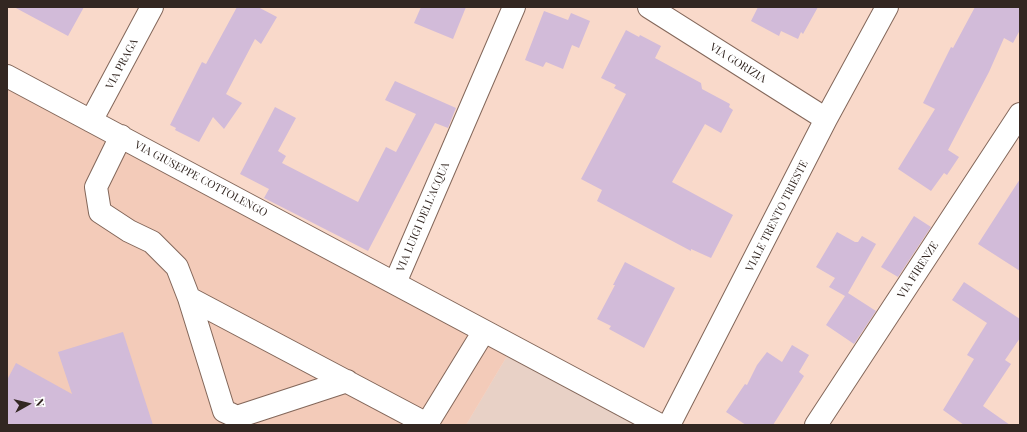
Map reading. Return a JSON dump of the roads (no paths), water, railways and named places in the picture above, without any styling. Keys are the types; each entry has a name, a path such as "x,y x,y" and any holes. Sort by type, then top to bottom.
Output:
{"street":[{"name":"VIA PRAGA","path":"91,121 152,7"},
{"name":"VIA LUIGI DELL'ACQUA","path":"514,7 395,283 660,425"},
{"name":"VIA GORIZIA","path":"649,7 826,120"},
{"name":"VIALE TRENTO TRIESTE","path":"669,425 826,120 887,7"},
{"name":"VIA GIUSEPPE COTTOLENGO","path":"7,76 395,283"},
{"name":"VIA FIRENZE","path":"816,425 1020,114"},
{"path":"120,136 96,187 100,212 128,231 152,242 177,267 189,298 224,411 237,417 347,381"},
{"path":"189,298 427,424 484,331"}]}
